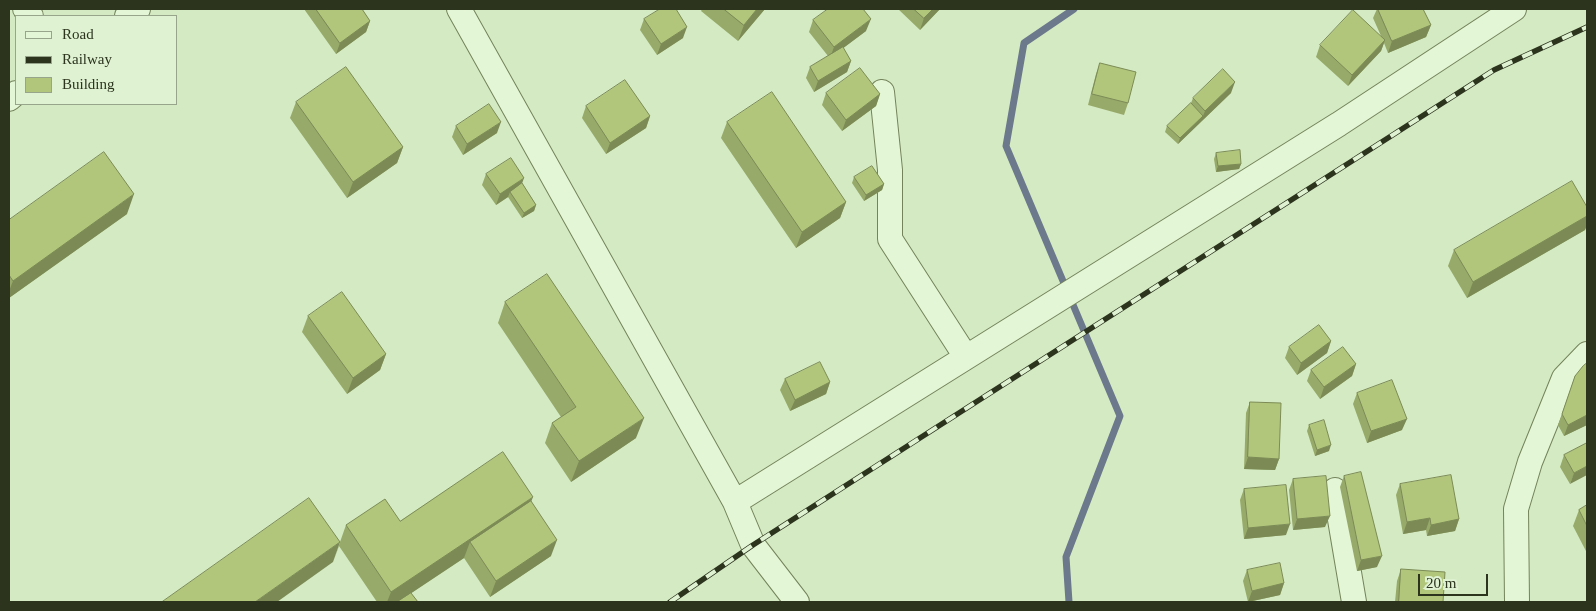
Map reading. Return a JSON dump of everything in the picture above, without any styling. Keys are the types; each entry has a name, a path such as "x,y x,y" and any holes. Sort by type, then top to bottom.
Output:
{"street":[{"path":"459,9 735,502 753,544 797,602"},
{"path":"735,502 1339,124 1514,9"},
{"path":"882,92 890,170 890,239 966,357"},
{"path":"1517,602 1516,510 1530,462 1564,378 1587,354"},
{"path":"1335,490 1354,602"}],"building":[{"path":"316,9 362,9 370,21 340,43"},
{"path":"660,9 676,9 687,27 661,44 644,19"},
{"path":"724,9 757,9 744,25"},
{"path":"828,9 863,9 871,19 834,47 813,20"},
{"path":"914,9 933,9 924,18"},
{"path":"1378,9 1423,9 1431,25 1392,41"},
{"path":"1353,10 1385,40 1352,75 1320,45"},
{"path":"843,47 851,61 818,81 810,67"},
{"path":"1100,63 1136,72 1128,103 1092,94"},
{"path":"346,67 403,147 353,182 296,102"},
{"path":"860,68 880,94 846,120 826,93"},
{"path":"1223,69 1235,82 1205,111 1193,98"},
{"path":"625,80 650,116 610,143 586,106"},
{"path":"772,92 846,202 802,232 727,122"},
{"path":"1191,103 1203,116 1180,138 1167,126"},
{"path":"489,104 501,122 467,144 456,126"},
{"path":"1240,150 1241,164 1218,166 1216,153"},
{"path":"104,152 134,194 13,281 9,275 9,220"},
{"path":"511,158 524,178 500,194 486,174"},
{"path":"872,166 884,184 866,195 854,177"},
{"path":"1572,181 1587,207 1587,216 1473,282 1454,250"},
{"path":"522,183 536,205 524,213 510,192"},
{"path":"547,274 644,418 579,461 552,423 576,407 505,302"},
{"path":"342,292 386,354 353,378 308,316"},
{"path":"1319,325 1331,341 1301,363 1289,347"},
{"path":"1343,347 1356,364 1324,387 1311,370"},
{"path":"820,362 830,382 795,400 785,379"},
{"path":"1587,363 1587,415 1568,425 1562,414 1575,376"},
{"path":"1392,380 1407,419 1371,431 1357,393"},
{"path":"1250,402 1281,403 1279,459 1248,457"},
{"path":"1324,420 1331,445 1317,450 1309,425"},
{"path":"1587,443 1587,466 1574,473 1564,455"},
{"path":"503,452 533,497 391,592 346,525 385,499 400,521"},
{"path":"1361,472 1382,556 1361,560 1344,476"},
{"path":"1451,475 1459,519 1431,525 1430,518 1407,522 1400,484"},
{"path":"1326,476 1330,516 1297,519 1293,479"},
{"path":"1286,485 1290,524 1248,528 1244,489"},
{"path":"309,498 340,542 255,602 162,602"},
{"path":"531,501 557,540 496,581 470,542"},
{"path":"1587,505 1587,526 1579,510"},
{"path":"1280,563 1284,583 1252,591 1247,570"},
{"path":"1401,569 1445,572 1443,602 1399,602"},
{"path":"411,593 418,602 397,602"}],"waterway":[{"path":"1069,602 1066,557 1120,416 1006,146 1024,43 1074,9"}],"railway":[{"path":"670,602 753,545 1494,70 1587,27"}]}
